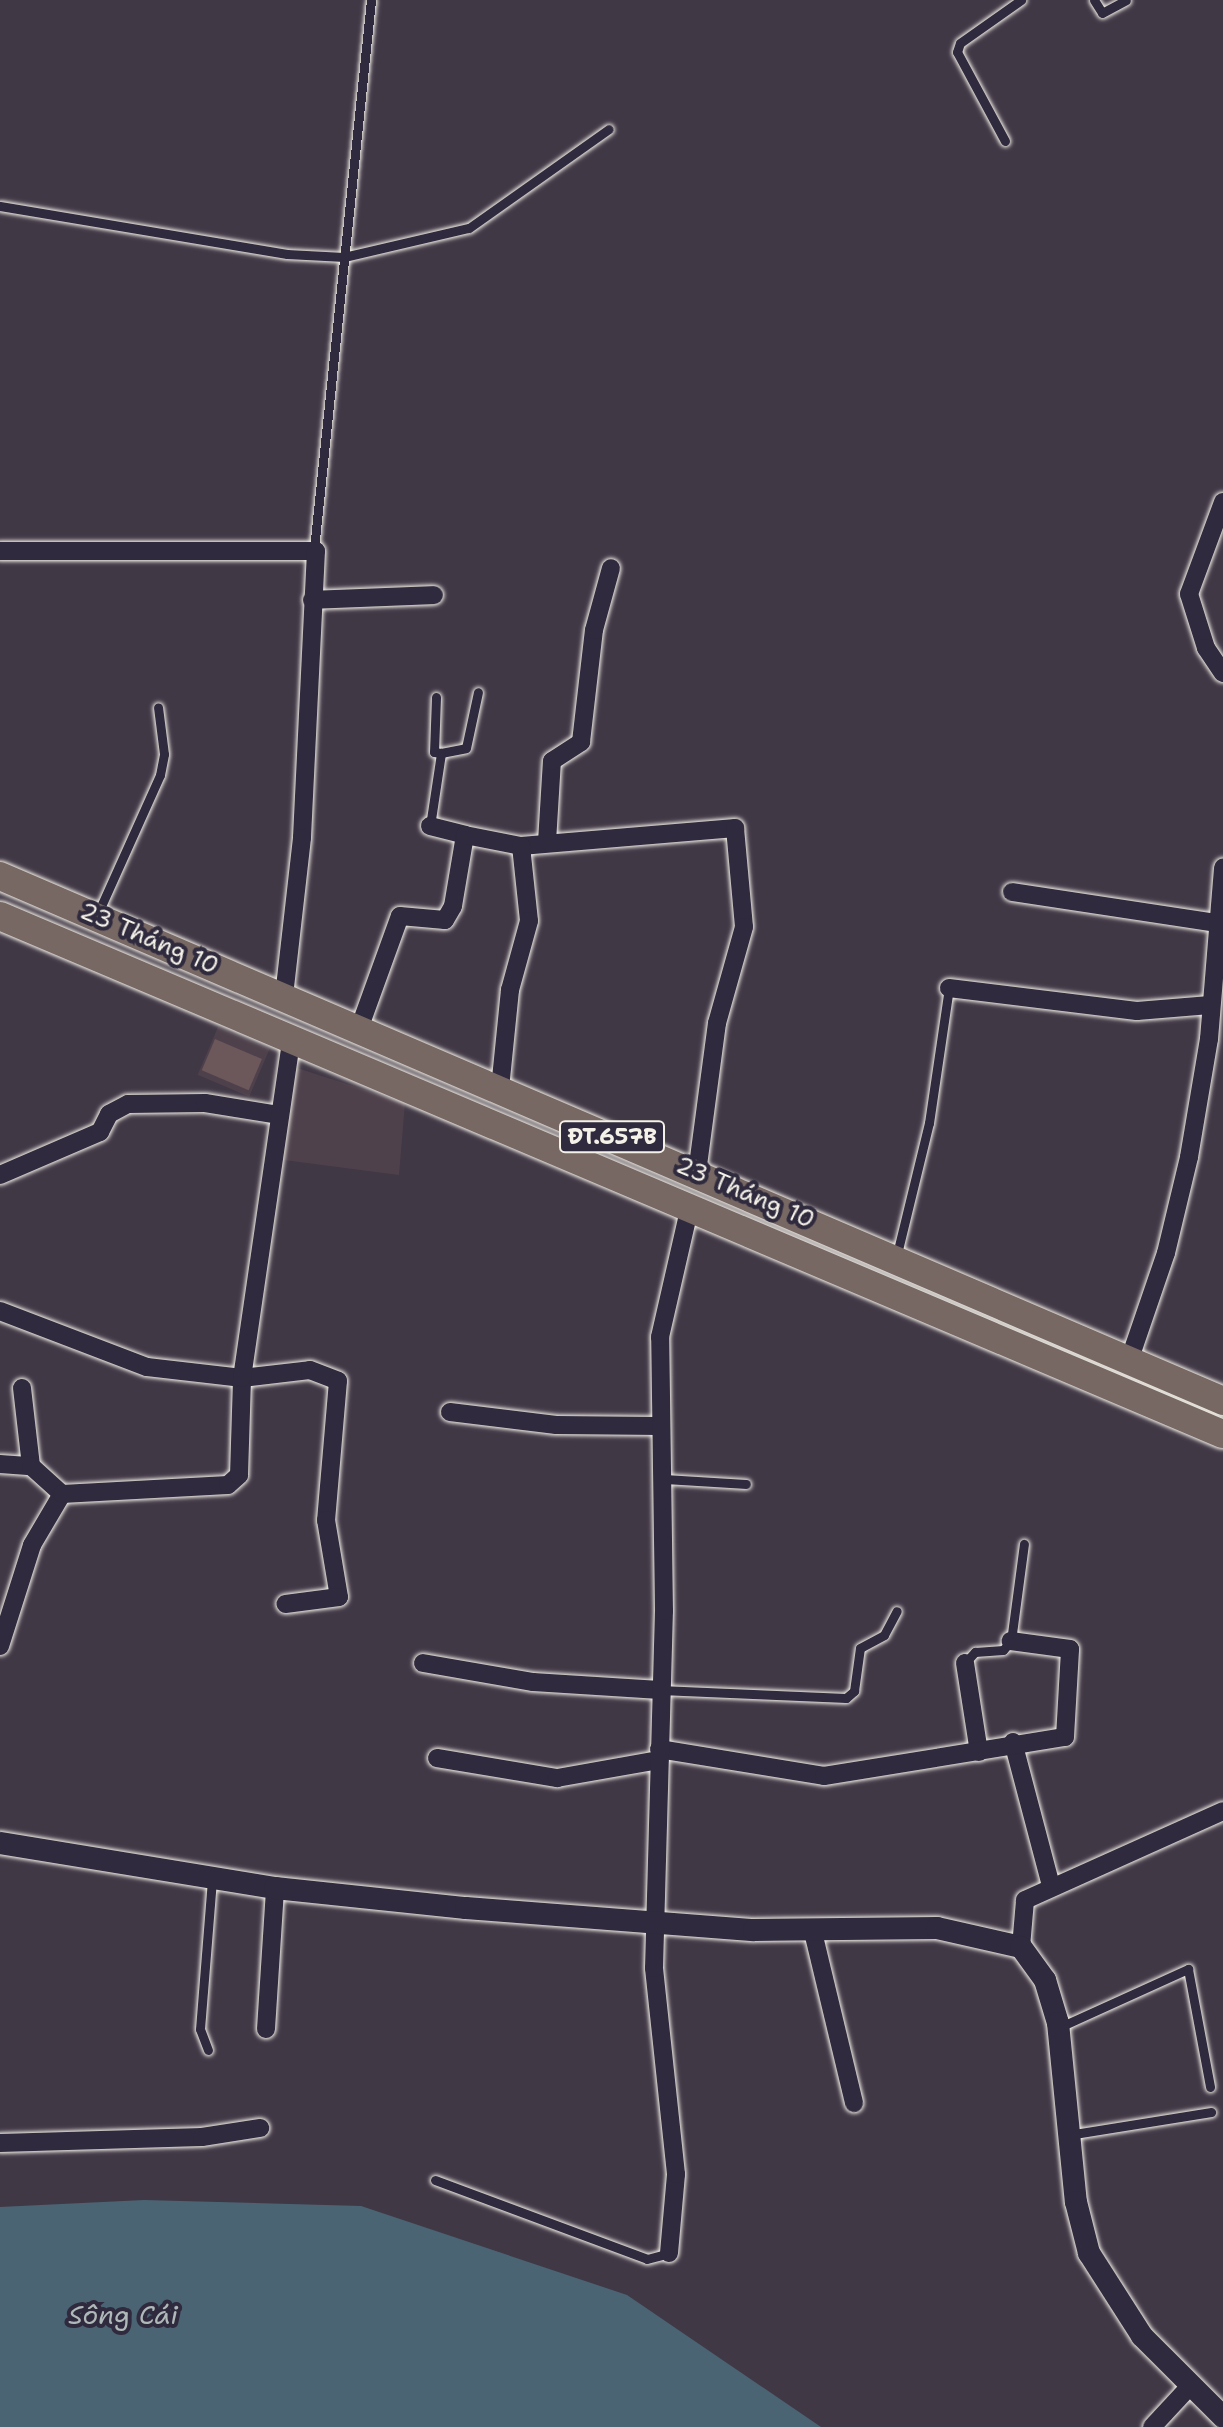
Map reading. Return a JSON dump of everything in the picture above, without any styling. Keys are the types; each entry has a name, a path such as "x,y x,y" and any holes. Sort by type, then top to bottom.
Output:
{"main road":[{"name":"23 Tháng 10","path":"0,876 500,1088 1223,1401"},
{"path":"28,928 44,894"},
{"name":"23 Tháng 10","path":"0,916 1223,1434"},
{"path":"690,1206 697,1173"}],"street":[{"path":"1223,502 1189,594 1206,648 1223,673"},
{"path":"0,551 314,549 302,838 284,996"},
{"path":"547,842 552,761 581,742 594,630 611,568"},
{"path":"312,600 434,595"},
{"path":"430,826 521,846 735,828 744,927 717,1023 697,1173"},
{"path":"359,1029 400,916 445,920 453,906 465,835"},
{"path":"500,1088 510,990 529,921 521,846"},
{"path":"1129,1361 1183,1185 1214,1016 1217,923 1223,868"},
{"path":"1012,892 1217,923"},
{"path":"949,988 1137,1011 1214,1016"},
{"path":"0,1464 31,1466 62,1494 228,1485 239,1475 243,1456 242,1378 291,1041"},
{"path":"0,1175 100,1132 109,1114 128,1104 205,1103 278,1115"},
{"path":"669,2253 676,2174 657,2034 653,1921 665,1479 659,1426 660,1337 690,1206"},
{"path":"0,1311 147,1367 242,1378 310,1370 338,1381 326,1520 339,1597 285,1604"},
{"path":"22,1388 31,1466"},
{"path":"450,1412 556,1425 659,1426"},
{"path":"0,1646 32,1545 62,1494"},
{"path":"437,1758 557,1778 659,1754 824,1776 979,1752 1013,1742 1065,1737 1070,1649 1011,1641"},
{"path":"423,1663 533,1682 660,1690"},
{"path":"965,1663 979,1752"},
{"path":"1013,1742 1051,1886"},
{"path":"1223,1811 1025,1900 1021,1947 1045,1980 1058,2027 1068,2135 1089,2253 1142,2336 1223,2417"},
{"path":"0,1843 275,1888 813,1932 937,1928 1021,1947"},
{"path":"266,2029 275,1888"},
{"path":"813,1932 854,2103"},
{"path":"0,2143 202,2137 260,2128"},
{"path":"1152,2427 1191,2385"}],"lane":[{"path":"314,549 371,0"},
{"path":"1005,141 957,52 960,43 1021,0"},
{"path":"1094,0 1102,13 1126,0"},
{"path":"0,206 287,254 344,257 469,228 609,129"},
{"path":"436,697 434,752 441,753 466,748 478,692"},
{"path":"96,916 160,775 164,754 158,707"},
{"path":"430,826 441,753"},
{"path":"896,1258 929,1123 949,988"},
{"path":"665,1479 746,1484"},
{"path":"965,1663 975,1652 1003,1650 1011,1641 1024,1544"},
{"path":"660,1690 846,1698 854,1691 860,1648 884,1635 897,1611"},
{"path":"208,2050 200,2029 212,1876"},
{"path":"1058,2027 1188,1969 1210,2087"},
{"path":"1068,2135 1211,2112"},
{"path":"435,2180 647,2259 669,2253"}],"shaded area":[{"path":"218,1027 270,1049 249,1097 198,1075"},
{"path":"297,1068 405,1103 399,1175 284,1160"}],"water":[{"name":"Sông Cái","path":"144,2200 361,2206 627,2295 821,2427 0,2427 0,2207"}],"building":[{"path":"215,1039 262,1059 249,1090 202,1070"}]}
